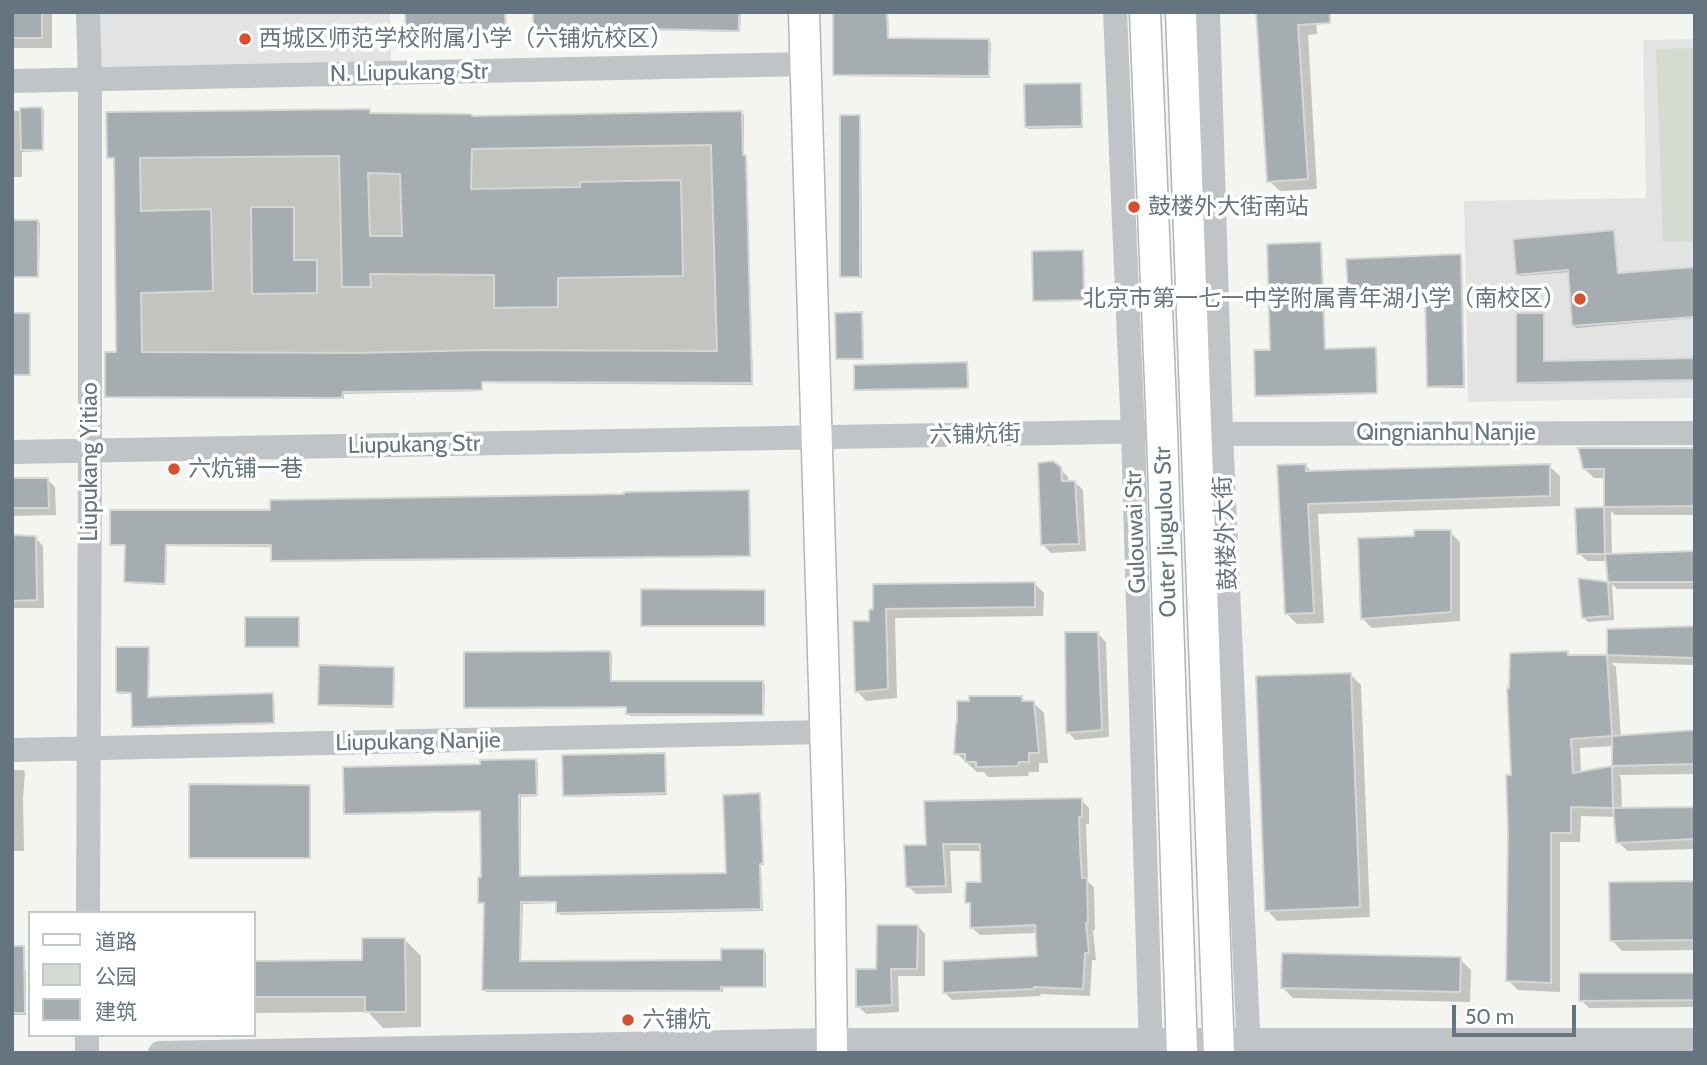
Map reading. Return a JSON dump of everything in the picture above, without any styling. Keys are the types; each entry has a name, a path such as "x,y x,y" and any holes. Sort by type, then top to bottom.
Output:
{"main road":[{"path":"804,12 830,888 831,1047"},
{"name":"Outer Jiugulou Str","path":"1145,12 1148,431 1182,1047"},
{"name":"鼓楼外大街","path":"1181,12 1209,433 1219,1047"}],"street":[{"name":"Liupukang Yitiao","path":"88,12 88,911"},
{"name":"Gulouwai Str","path":"1115,12 1148,431 1151,1047"},
{"name":"鼓楼外大街","path":"1208,12 1209,433 1249,1047"},
{"name":"N. Liupukang Str","path":"12,81 806,64"},
{"name":"六铺炕街","path":"816,438 1148,431"},
{"name":"Qingnianhu Nanjie","path":"1209,433 1695,433"},
{"name":"Liupukang Str","path":"12,452 816,438"},
{"name":"Liupukang Nanjie","path":"12,750 824,732"},
{"path":"160,1053 831,1047 1249,1047 1695,1041"}],"shaded area":[{"name":"西城区师范学校附属小学（六铺炕校区）","path":"98,12 390,12 391,65 99,70"},
{"name":"北京市第一七一中学附属青年湖小学（南校区）","path":"1695,39 1695,398 1468,402 1464,201 1646,198 1643,40"}],"green space":[{"path":"1695,48 1695,241 1663,242 1656,49"}],"building":[{"path":"12,12 42,12 42,38 12,38"},
{"path":"405,12 505,12 506,33 406,37"},
{"path":"533,12 739,12 739,31 601,28 601,35 533,35"},
{"path":"833,12 887,12 888,38 989,39 989,76 833,75"},
{"path":"1256,12 1330,12 1330,23 1298,25 1308,179 1267,182"},
{"path":"1081,83 1082,126 1025,127 1024,84"},
{"path":"42,107 43,150 21,150 20,108"},
{"path":"370,109 370,113 472,116 742,111 743,155 746,155 752,383 482,382 482,390 343,392 342,398 105,397 105,352 116,352 114,158 107,158 106,112","holes":["711,145 717,351 142,352 141,293 213,291 211,209 141,211 140,158 339,156 342,287 371,287 370,274 494,275 494,308 558,307 558,278 683,276 681,180 580,182 580,187 471,189 472,149","368,173 400,174 402,236 370,236"]},
{"path":"840,115 860,115 860,277 840,277"},
{"path":"251,207 294,207 294,260 317,260 317,293 252,294"},
{"path":"12,220 38,220 38,277 12,277"},
{"path":"1614,230 1618,273 1695,267 1695,317 1572,326 1568,270 1516,275 1513,239"},
{"path":"1321,242 1325,349 1376,347 1377,393 1255,396 1254,350 1270,350 1267,244"},
{"path":"1083,250 1084,300 1033,301 1032,251"},
{"path":"1461,254 1464,386 1427,387 1425,290 1348,294 1346,259"},
{"path":"862,312 863,359 836,359 835,313"},
{"path":"12,313 30,313 30,375 12,375"},
{"path":"1516,313 1544,313 1544,361 1695,358 1695,380 1516,383"},
{"path":"967,362 968,388 854,390 854,365"},
{"path":"1578,448 1695,448 1695,506 1604,507 1604,469 1583,469"},
{"path":"1053,461 1061,467 1062,481 1075,481 1079,544 1041,545 1038,463"},
{"path":"1306,464 1306,471 1550,464 1550,496 1308,504 1314,613 1285,614 1277,465"},
{"path":"12,478 48,478 49,508 12,508"},
{"path":"749,490 750,556 271,561 271,545 166,545 165,584 124,582 125,545 110,545 110,510 270,510 270,500"},
{"path":"1604,507 1605,554 1577,554 1575,508"},
{"path":"1414,530 1451,530 1451,612 1361,619 1358,538 1414,536"},
{"path":"12,535 36,536 37,600 12,601"},
{"path":"1695,551 1695,582 1608,582 1605,554"},
{"path":"1578,578 1608,582 1610,616 1582,618"},
{"path":"1035,582 1035,607 886,609 888,689 855,692 853,621 869,621 869,610 873,609 873,584"},
{"path":"641,589 765,590 765,626 641,626"},
{"path":"245,617 299,617 299,647 245,647"},
{"path":"1695,626 1695,658 1607,655 1607,629"},
{"path":"1065,632 1098,632 1102,730 1066,733"},
{"path":"116,647 149,647 148,697 273,693 274,723 132,727 131,693 116,692"},
{"path":"610,651 611,681 763,681 763,715 626,714 626,707 464,708 464,652"},
{"path":"1568,651 1568,655 1607,655 1612,736 1571,739 1573,773 1612,766 1613,808 1571,807 1571,833 1551,833 1551,983 1506,981 1506,775 1511,775 1507,688 1510,653"},
{"path":"319,665 394,667 393,706 318,705"},
{"path":"1351,673 1360,907 1265,911 1256,676"},
{"path":"969,696 1022,696 1022,701 1034,701 1039,753 1029,753 1029,762 1019,762 1018,766 976,767 976,762 965,762 965,754 954,754 957,701 969,701"},
{"path":"1695,730 1695,764 1612,766 1612,736"},
{"path":"665,753 666,793 563,796 562,755"},
{"path":"536,759 537,795 519,795 520,876 726,873 723,795 760,793 763,863 760,864 761,909 556,913 556,902 521,902 520,961 721,960 721,949 764,949 764,987 721,987 721,991 482,990 484,903 478,903 478,877 481,877 480,811 344,814 343,767 480,764 480,760"},
{"path":"189,784 310,785 310,858 189,858"},
{"path":"1082,798 1082,817 1079,817 1080,846 1082,878 1087,878 1086,923 1089,953 1085,953 1083,989 1034,987 943,993 943,961 1037,956 1035,925 970,928 970,903 965,903 966,882 981,882 978,844 943,844 946,886 906,887 904,845 926,845 924,801"},
{"path":"1695,807 1695,839 1616,843 1613,808"},
{"path":"1695,881 1695,940 1610,941 1609,882"},
{"path":"877,925 918,925 917,969 891,969 892,1005 856,1007 856,969 876,969"},
{"path":"362,938 405,938 406,1012 365,1012 365,997 256,997 256,961 362,960"},
{"path":"12,946 24,946 25,1013 12,1013"},
{"path":"1282,953 1461,957 1460,992 1281,988"},
{"path":"1579,973 1695,973 1695,1000 1579,1001"}],"place":[{"name":"西城区师范学校附属小学（六铺炕校区）","path":"245,39"},
{"name":"鼓楼外大街南站","path":"1134,207"},
{"name":"北京市第一七一中学附属青年湖小学（南校区）","path":"1580,299"},
{"name":"六炕铺一巷","path":"174,469"},
{"name":"六铺炕","path":"628,1020"}]}
